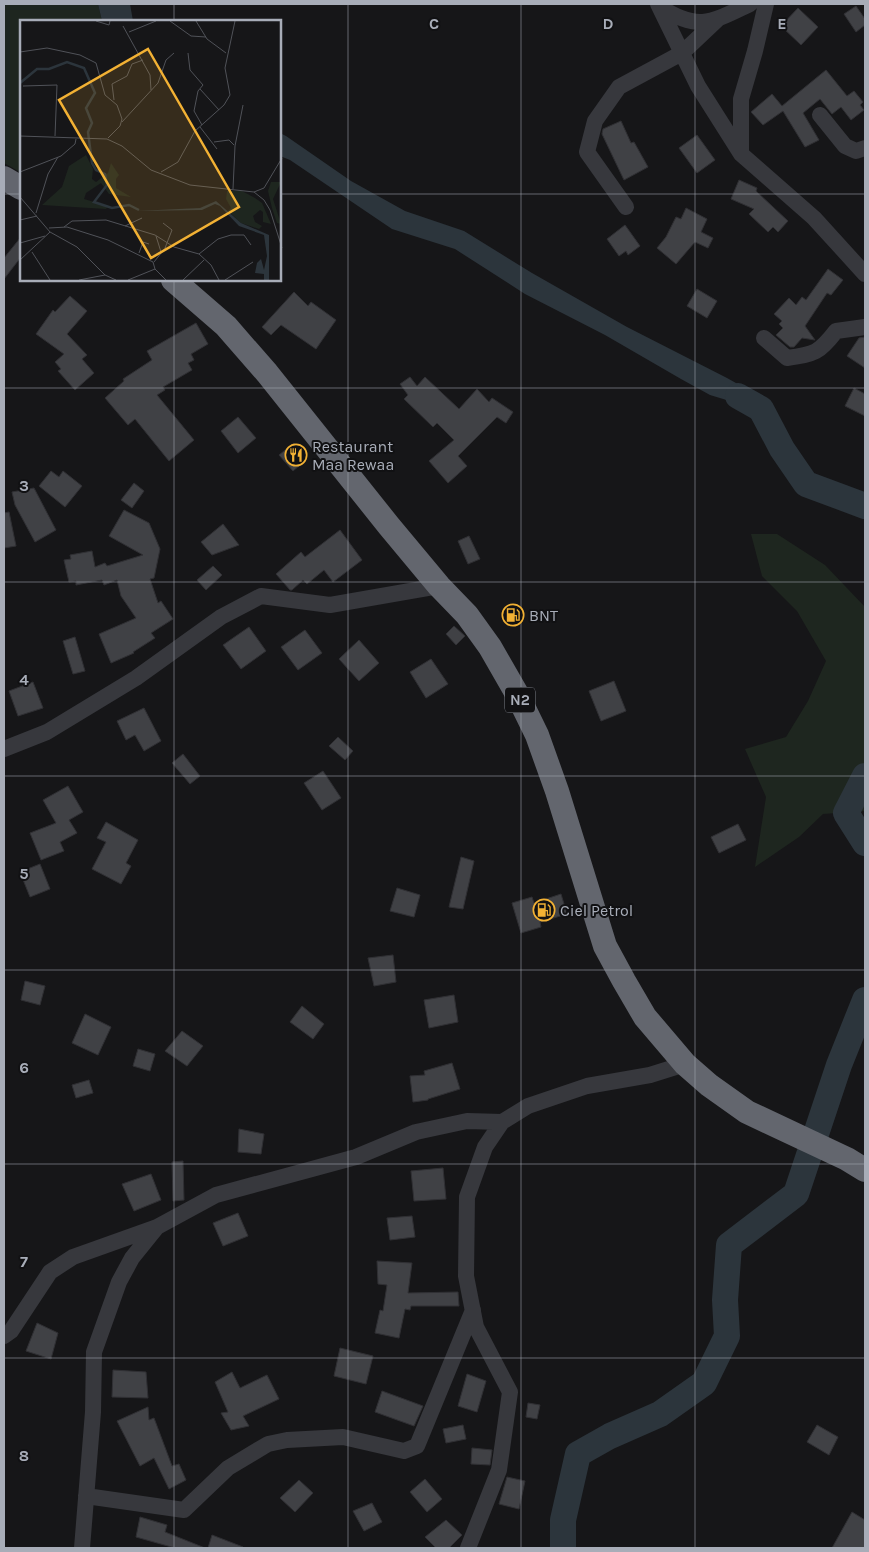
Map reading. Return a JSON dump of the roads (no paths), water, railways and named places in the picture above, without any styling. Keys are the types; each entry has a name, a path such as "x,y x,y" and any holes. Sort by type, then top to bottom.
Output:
{"highway":[{"path":"4,178 20,187"},
{"name":"N2","path":"174,281 226,326 267,373 439,586 467,615 490,647 518,694 536,735 553,782 605,946 645,1017 685,1064 709,1086 747,1112 856,1164"}],"street":[{"path":"659,6 676,18 696,23 718,19 750,4"},
{"path":"741,154 741,99 766,4"},
{"path":"659,6 698,86 741,154 814,218 865,274"},
{"path":"626,207 587,152 595,121 619,87 682,53 718,19"},
{"path":"820,115 845,146 856,150 865,148"},
{"path":"764,338 787,358 810,355 822,348 836,331 865,327"},
{"path":"4,749 47,732 136,678 221,617 261,596 330,605 439,586"},
{"path":"468,1548 499,1470 510,1392 476,1327 466,1276 468,1197 485,1147 502,1122 528,1106 587,1086 650,1075 685,1064"},
{"path":"4,1336 10,1331 50,1272 73,1257 157,1227 216,1195 356,1157 416,1132 467,1121 502,1122"},
{"path":"82,1548 92,1412 94,1352 118,1282 132,1258 157,1227"},
{"path":"86,1496 184,1510 228,1468 268,1444 287,1440 343,1437 404,1451 417,1446 473,1310"}],"waterway":[{"path":"738,396 761,409 782,449 806,484 865,506"},
{"path":"865,776 846,813 865,843"},
{"path":"563,1548 563,1520 578,1454 610,1436 660,1414 704,1383 727,1336 725,1300 729,1245 796,1194 839,1065 865,1000"}],"place":[{"name":"Restaurant Maa Rewaa","path":"296,455"},
{"name":"BNT","path":"513,615"},
{"name":"Ciel Petrol","path":"544,910"}]}
